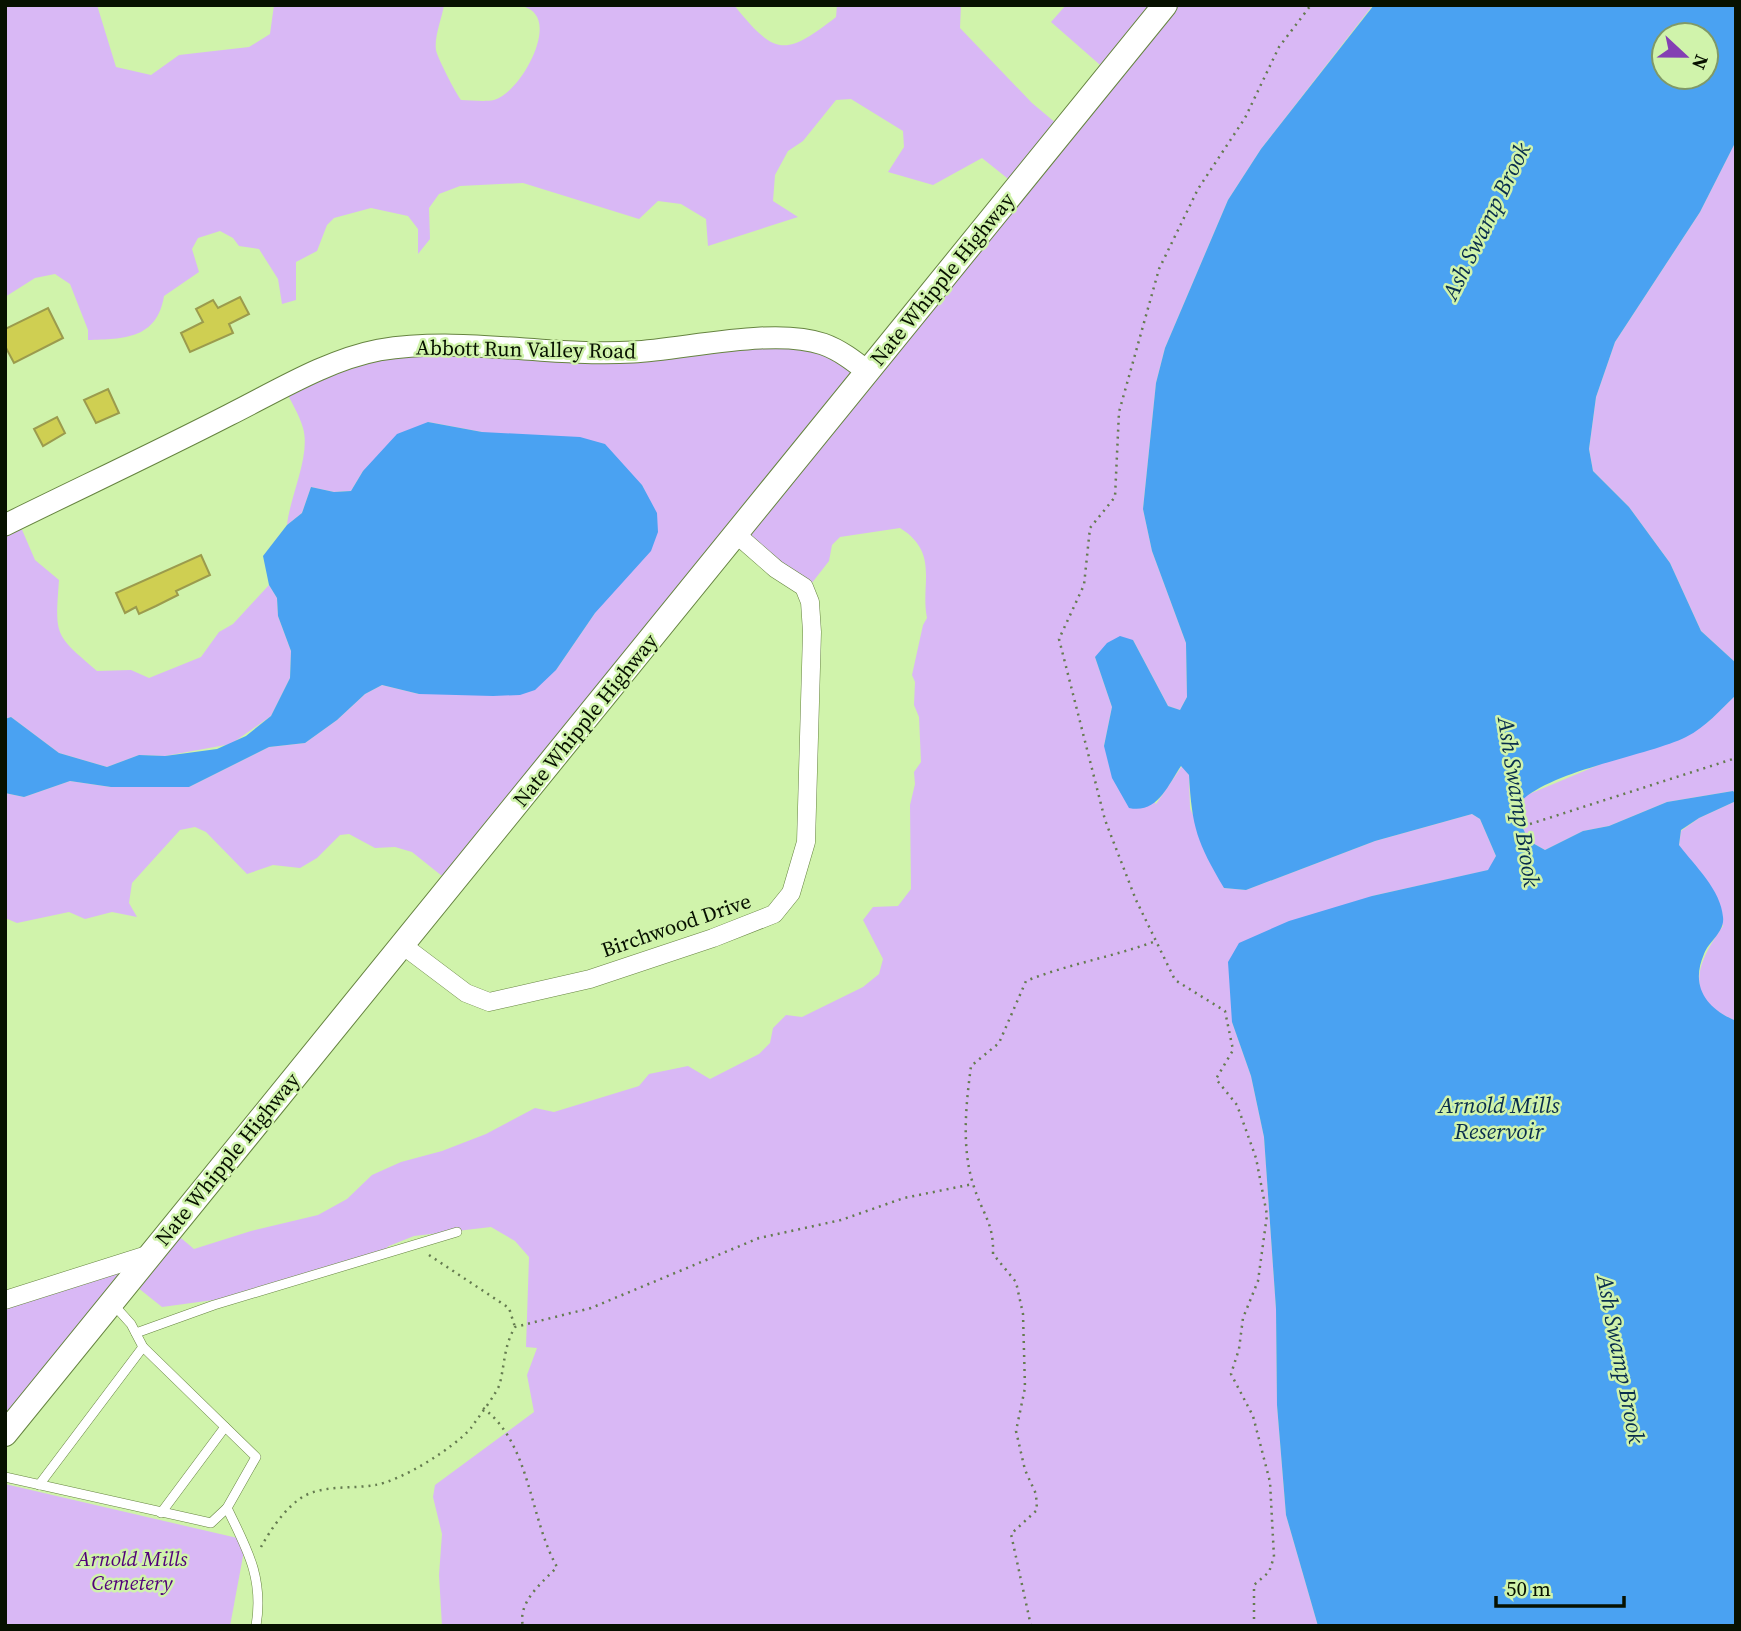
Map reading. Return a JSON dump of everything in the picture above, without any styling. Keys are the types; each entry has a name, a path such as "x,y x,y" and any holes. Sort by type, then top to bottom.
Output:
{"main road":[{"name":"Nate Whipple Highway","path":"5,1434 1165,5"}],"street":[{"name":"Abbott Run Valley Road","path":"5,525 280,389 351,356 381,350 455,344 545,351 635,352 782,338 822,344 842,353 868,372"},
{"name":"Birchwood Drive","path":"401,944 455,986 489,1002 590,979 713,938 774,914 791,893 806,842 812,632 810,602 804,587 776,569 736,534"},
{"path":"5,1300 150,1254"}],"lane":[{"path":"136,1333 214,1305 457,1232"},
{"path":"5,1477 211,1523 228,1508 256,1457 143,1347 136,1333 111,1303"},
{"path":"39,1485 143,1347"},
{"path":"161,1513 225,1427"},
{"path":"228,1508 253,1561 260,1600 256,1626"}],"path":[{"path":"1254,1626 1254,1585 1269,1572 1273,1558 1270,1482 1253,1416 1231,1374 1239,1349 1243,1318 1258,1280 1267,1215 1256,1158 1237,1105 1216,1079 1233,1050 1225,1011 1175,980 1136,900 1105,820 1059,639 1084,585 1090,528 1115,497 1119,412 1159,270 1198,189 1245,118 1279,47 1311,5"},
{"path":"1530,824 1736,758"},
{"path":"1031,1626 1011,1534 1037,1510 1035,1494 1016,1431 1025,1388 1023,1314 1016,1282 993,1255 993,1232 973,1185 964,1117 971,1066 999,1044 1026,981 1059,968 1116,956 1157,941"},
{"path":"253,1561 288,1510 305,1496 323,1490 378,1485 403,1475 439,1454 470,1429 500,1387 505,1344 515,1327 591,1308 759,1238 841,1220 904,1198 973,1185"},
{"path":"414,1245 509,1308 515,1327"},
{"path":"483,1408 498,1420 513,1445 544,1543 557,1567 530,1596 521,1617 523,1626"}],"green space":[{"path":"5,5 97,5 116,67 151,75 179,55 249,47 270,34 274,5 444,5 436,39 437,54 461,100 482,101 494,100 504,95 522,75 536,48 539,23 534,12 521,5 734,5 760,34 781,45 792,44 819,30 836,17 837,5 961,5 960,28 1032,103 1057,124 1107,71 1051,22 1066,5 1373,5 1261,149 1228,200 1165,348 1156,383 1143,509 1152,551 1186,643 1187,697 1180,710 1168,706 1133,640 1095,657 1112,707 1104,746 1156,804 1182,766 1189,775 1190,808 1224,888 1246,890 1375,841 1472,814 1480,819 1496,856 1489,870 1372,896 1232,1022 1251,1076 1264,1137 1276,1309 1277,1405 1286,1515 1318,1626 442,1626 439,1575 442,1534 433,1497 435,1485 534,1412 527,1375 537,1348 526,1347 529,1257 515,1241 491,1227 414,1236 389,1246 369,1261 258,1294 162,1307 132,1283 5,1429 5,1291 133,1257 169,1228 194,1249 251,1231 318,1215 347,1199 372,1175 401,1162 442,1151 486,1134 535,1108 554,1112 639,1086 649,1074 688,1066 710,1079 759,1054 770,1043 773,1028 786,1015 802,1017 863,987 879,974 883,959 863,920 873,907 898,906 911,889 910,805 915,784 914,772 921,762 919,717 914,705 915,682 912,675 927,618 926,570 920,548 900,528 840,537 832,545 829,561 808,588 729,537 447,880 412,852 395,847 375,848 349,834 340,835 317,858 300,868 273,865 247,874 206,832 195,827 180,830 132,883 129,903 137,917 112,912 85,919 69,912 17,923 5,918 5,793 24,797 70,781 111,787 189,787 269,747 305,743 337,720 365,694 382,685 419,694 556,670 595,613 655,513 642,485 482,432 428,422 363,471 351,491 334,492 311,487 302,513 287,525 305,439 299,418 284,387 376,347 552,351 779,335 860,370 1012,186 1007,178 982,158 933,185 888,172 904,147 903,131 851,99 836,100 803,141 788,151 775,175 773,201 798,217 708,246 706,219 681,204 658,201 639,219 523,183 460,186 439,194 429,208 430,239 418,254 418,229 408,216 371,208 334,218 327,225 317,251 296,262 296,300 282,304 278,279 259,249 239,246 233,238 220,231 198,238 192,249 199,272 164,296 154,321 146,329 126,337 88,340 88,330 70,284 55,274 35,278 5,297"},
{"path":"1736,141 1736,663 1701,631 1670,563 1629,507 1593,471 1589,449 1596,397 1615,342 1700,212"},
{"path":"17,518 35,560 59,580 57,613 60,633 72,649 97,671 131,670 149,678 201,657 219,632 233,624 269,585 277,598 278,616 291,651 290,678 271,716 231,744 165,756 139,755 107,767 59,753 11,717 5,719 5,523"},
{"path":"1736,695 1736,794 1733,791 1667,802 1609,826 1583,831 1545,850 1529,841 1514,810 1522,797 1620,756 1685,737 1708,722"},
{"path":"1736,801 1736,1021 1707,1002 1701,991 1701,967 1723,926 1679,845 1681,831 1699,818"},
{"name":"Arnold Mills Cemetery","path":"5,1484 246,1540 230,1626 5,1626"}],"water":[{"name":"Arnold Mills Reservoir","path":"1374,5 1736,5 1736,141 1700,212 1615,342 1596,397 1589,449 1593,471 1629,507 1670,563 1701,631 1736,663 1736,695 1706,723 1686,737 1568,775 1526,797 1514,810 1529,841 1545,850 1583,831 1609,826 1667,802 1733,791 1736,794 1736,801 1699,818 1681,830 1679,845 1718,897 1723,917 1722,927 1706,949 1700,966 1700,986 1703,995 1716,1010 1736,1021 1736,1626 1318,1626 1286,1515 1277,1405 1276,1309 1264,1137 1251,1076 1232,1022 1228,962 1239,943 1289,921 1372,896 1488,870 1496,856 1480,819 1472,814 1375,841 1246,890 1224,888 1202,846 1194,822 1189,775 1181,766 1160,797 1147,807 1139,809 1129,808 1112,778 1104,746 1112,707 1095,657 1107,643 1120,636 1133,640 1168,706 1180,710 1187,697 1186,643 1152,551 1143,509 1156,383 1165,348 1228,200 1261,149"},
{"path":"428,422 482,432 580,437 605,444 642,485 657,513 658,532 651,551 595,613 556,670 535,690 520,695 493,696 419,694 382,685 365,694 337,720 305,743 269,747 189,787 111,787 70,781 24,797 5,793 5,719 11,717 59,753 107,767 139,755 165,756 217,749 246,736 271,716 290,678 291,651 278,616 277,598 269,585 263,556 287,525 302,513 311,487 334,492 351,491 363,471 397,434"}],"building":[{"path":"240,297 249,314 229,324 233,333 190,352 181,333 203,322 196,309 213,300 218,308"},
{"path":"48,308 63,338 14,363 5,346 5,329"},
{"path":"108,389 119,413 96,423 84,400"},
{"path":"57,417 65,433 43,446 34,429"},
{"path":"201,555 210,575 176,591 178,595 139,614 136,607 125,613 116,593"}],"water label":[{"name":"Ash Swamp Brook","path":"1486,221"},
{"name":"Ash Swamp Brook","path":"1519,802"},
{"name":"Ash Swamp Brook","path":"1621,1359"}]}
